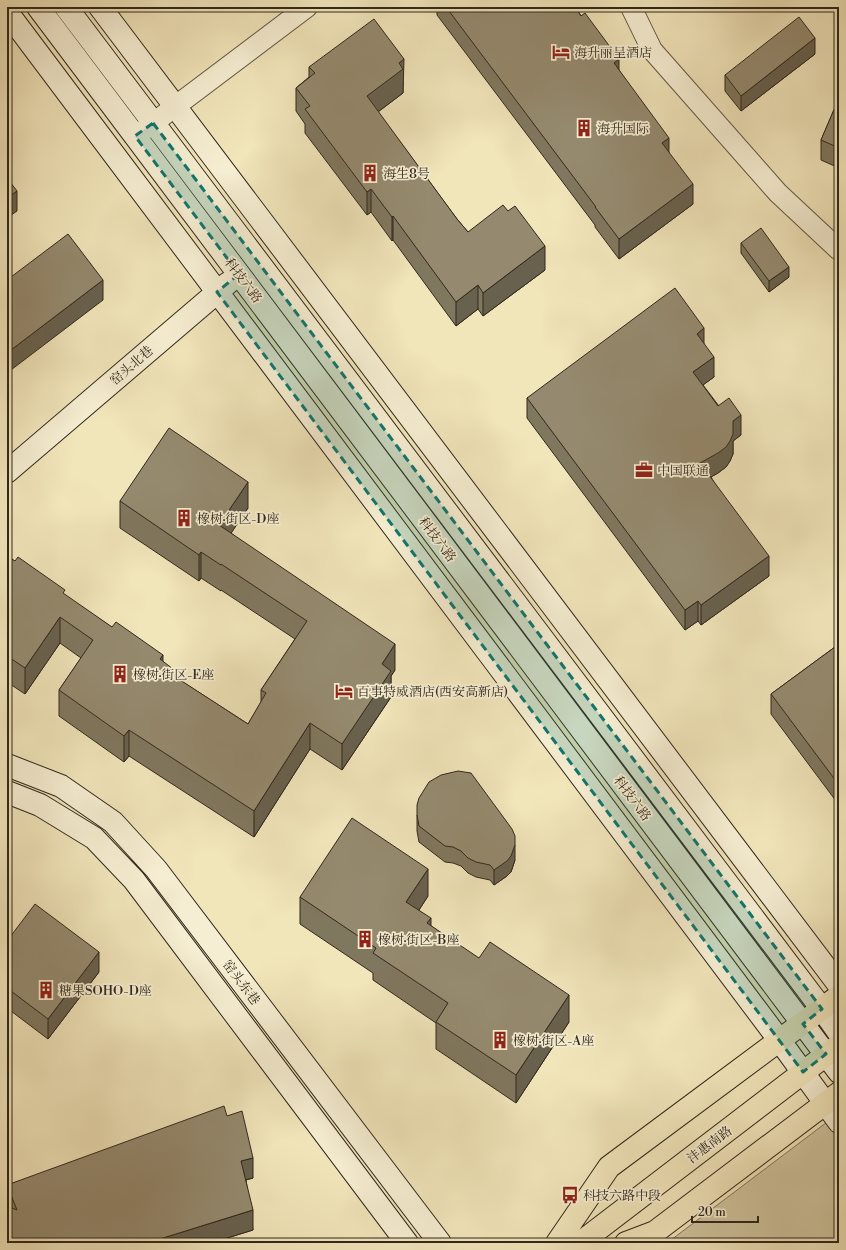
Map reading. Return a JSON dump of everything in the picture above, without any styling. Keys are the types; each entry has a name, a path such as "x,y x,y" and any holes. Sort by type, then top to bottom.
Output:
{"main road":[{"name":"科技六路","path":"38,7 803,1024 832,1050 839,1072"},
{"name":"科技六路","path":"66,7 257,260 831,1002 839,1033"},
{"path":"100,7 839,985"},
{"path":"7,12 803,1072 832,1098 839,1122"},
{"name":"窑头北巷","path":"7,472 217,292 257,260"},
{"name":"窑头东巷","path":"7,764 61,786 113,822 156,869 440,1243"},
{"name":"窑头东巷","path":"7,792 40,805 94,838 134,880 407,1243"},
{"path":"557,1243 609,1167 831,1002"},
{"name":"沣惠南路","path":"580,1243 832,1050"},
{"path":"626,1243 655,1232 832,1098"}],"street":[{"path":"135,136 307,7"},
{"path":"631,7 652,50 778,193 839,250"}],"highlighted area":[{"path":"153,123 822,1009 803,1024 826,1054 803,1072 217,292 239,274 135,136"}],"shaded area":[{"path":"839,1113 839,1243 667,1243"}],"building":[{"name":"海升国际","path":"446,7 575,7 581,16 585,13 619,59 614,63 669,138 662,143 693,184 619,239"},
{"path":"799,17 815,38 741,96 725,75"},
{"path":"374,19 404,59 399,63 403,69 367,96 457,219 468,232 503,205 508,211 515,206 545,246 483,293 478,285 456,302 393,216 392,217 371,189 367,192 305,109 310,106 296,88 315,73 309,67"},
{"path":"839,98 839,148 821,140"},
{"path":"7,178 17,191 7,198"},
{"path":"761,228 789,267 769,281 741,243"},
{"path":"68,234 103,280 7,353 7,280"},
{"name":"中国联通","path":"675,288 704,328 697,334 714,357 693,372 718,406 729,398 741,415 733,421 733,434 726,447 700,463 769,556 701,605 698,601 685,610 527,398"},
{"path":"169,428 248,482 219,525 395,644 382,664 391,671 342,744 310,723 254,811 129,730 124,736 59,690 93,640 60,617 25,668 7,656 7,556 15,561 18,557 65,590 63,593 112,627 116,622 163,655 160,659 173,669 171,672 175,675 174,676 248,724 266,693 261,690 307,621 221,564 201,552 199,555 120,501"},
{"path":"839,644 839,785 771,694"},
{"path":"458,771 471,773 512,829 515,836 515,845 511,856 507,861 494,870 490,865 476,862 468,858 461,851 453,847 445,846 419,826 417,805 419,798 429,782 441,775"},
{"path":"352,818 428,869 406,902 431,918 427,923 479,958 490,942 569,995 516,1075 436,1022 448,1003 373,953 376,948 300,897"},
{"name":"糖果SOHO-D座","path":"35,904 99,952 48,1019 7,988 7,941"},
{"path":"224,1106 227,1116 242,1111 253,1158 241,1161 253,1210 147,1243 7,1243 7,1206 17,1210 7,1185"}],"place":[{"name":"海升丽呈酒店","path":"561,52"},
{"name":"海升国际","path":"584,128"},
{"name":"海生8号","path":"370,173"},
{"name":"中国联通","path":"644,470"},
{"name":"橡树·街区-D座","path":"184,518"},
{"name":"橡树·街区-E座","path":"120,674"},
{"name":"百事特威酒店(西安高新店)","path":"344,691"},
{"name":"橡树·街区-B座","path":"365,939"},
{"name":"糖果SOHO-D座","path":"46,990"},
{"name":"橡树·街区-A座","path":"500,1040"},
{"name":"科技六路中段","path":"570,1195"}]}
